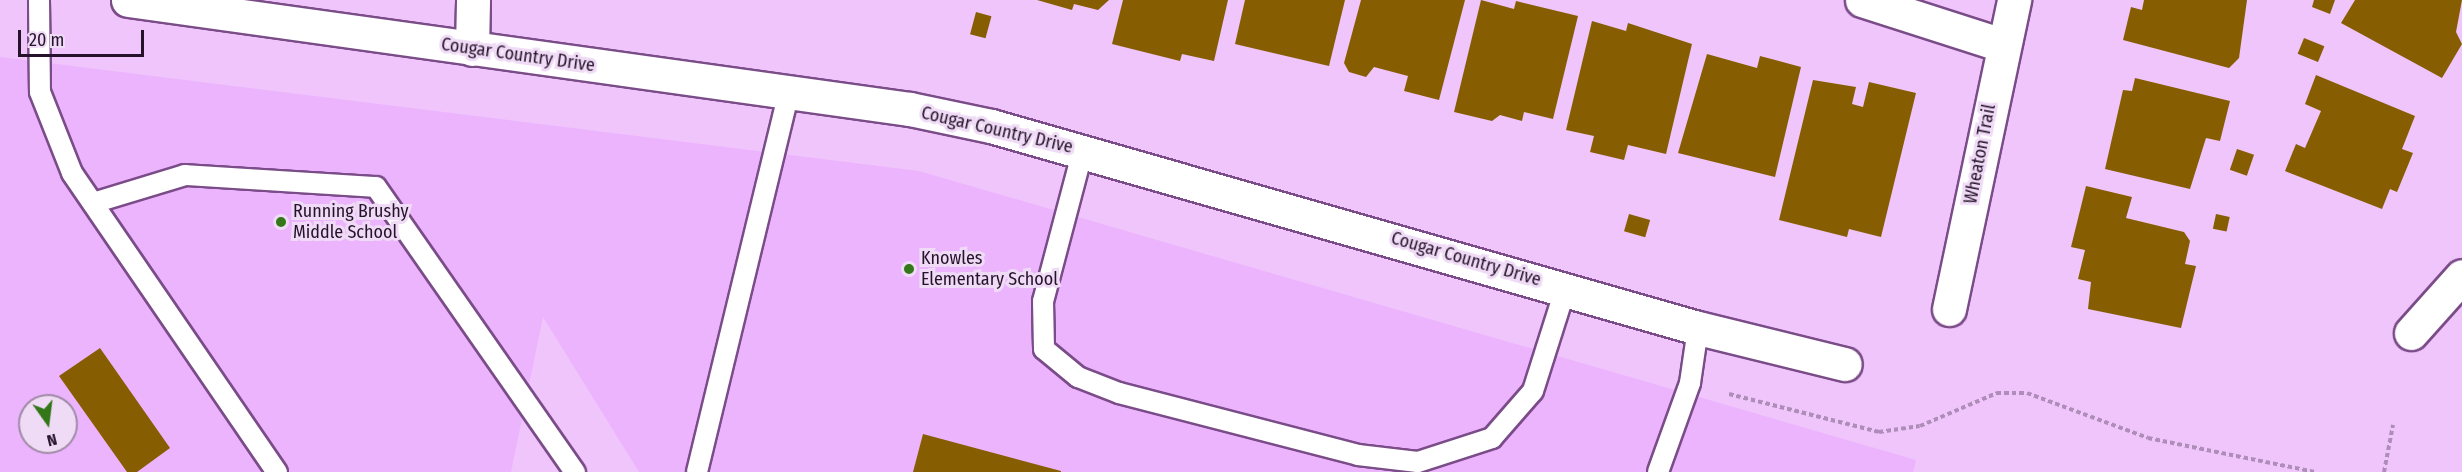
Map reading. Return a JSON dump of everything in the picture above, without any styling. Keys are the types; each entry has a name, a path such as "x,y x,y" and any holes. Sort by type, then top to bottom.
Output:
{"street":[{"name":"Cougar Country Drive","path":"128,0 910,109 1083,150 1566,287 1698,328 1845,364"},
{"path":"472,48 473,0"},
{"path":"1862,0 2002,45"},
{"name":"Wheaton Trail","path":"1949,309 2002,45 2014,0"},
{"path":"2411,333 2462,276"}],"lane":[{"path":"39,0 40,92 72,173 277,472"},
{"path":"697,472 789,92"},
{"path":"1083,150 1043,301 1044,349 1078,377 1119,393 1358,456 1418,462 1492,438 1533,391 1566,287"},
{"path":"93,203 185,175 376,186 575,472"},
{"path":"1658,472 1690,383 1698,328"}],"path":[{"path":"1729,394 1879,432 1920,426 1997,393 2027,393 2148,438 2315,472"},
{"path":"2384,472 2393,425"}],"shaded area":[{"path":"0,57 919,171 1916,460 1913,472 639,472 543,317 511,472 0,472"}],"building":[{"path":"1037,0 1109,0 1098,10 1074,4 1072,10"},
{"path":"1123,0 1228,0 1214,61 1182,54 1180,61 1112,44"},
{"path":"1245,0 1345,0 1329,66 1235,44"},
{"path":"1361,0 1465,0 1439,100 1404,91 1408,76 1374,67 1366,77 1349,72 1344,63"},
{"path":"1481,0 1514,9 1516,1 1578,16 1553,119 1524,112 1522,121 1500,115 1492,121 1454,112"},
{"path":"2144,0 2247,0 2239,58 2229,68 2123,40 2131,7 2142,10"},
{"path":"2314,0 2335,0 2330,14 2312,7"},
{"path":"2355,0 2462,0 2456,32 2462,44 2442,78 2341,23"},
{"path":"976,12 991,16 986,38 970,34"},
{"path":"1592,21 1626,31 1628,23 1692,44 1666,154 1628,145 1624,160 1590,152 1594,136 1566,130"},
{"path":"2304,38 2324,46 2318,62 2298,54"},
{"path":"1707,54 1757,68 1760,56 1801,67 1775,177 1678,153"},
{"path":"2316,75 2415,116 2402,149 2413,153 2397,192 2390,189 2382,209 2285,171 2296,144 2305,148 2321,111 2305,104"},
{"path":"2135,78 2230,101 2220,141 2206,138 2190,189 2105,169 2123,90 2132,91"},
{"path":"1813,80 1856,87 1852,104 1863,107 1869,82 1916,93 1881,237 1849,229 1847,237 1779,220"},
{"path":"2237,149 2254,155 2247,176 2230,170"},
{"path":"2086,186 2132,197 2126,218 2184,232 2190,241 2185,264 2196,266 2181,328 2088,309 2091,282 2078,279 2085,250 2071,247"},
{"path":"1629,214 1650,220 1645,237 1624,231"},
{"path":"2216,214 2230,217 2227,232 2213,229"},
{"path":"100,348 170,448 137,472 127,472 78,403 78,394 72,394 59,376"},
{"path":"923,434 1061,471 1061,472 913,472"}],"place":[{"name":"Running Brushy Middle School","path":"281,222"},
{"name":"Knowles Elementary School","path":"909,269"}]}
